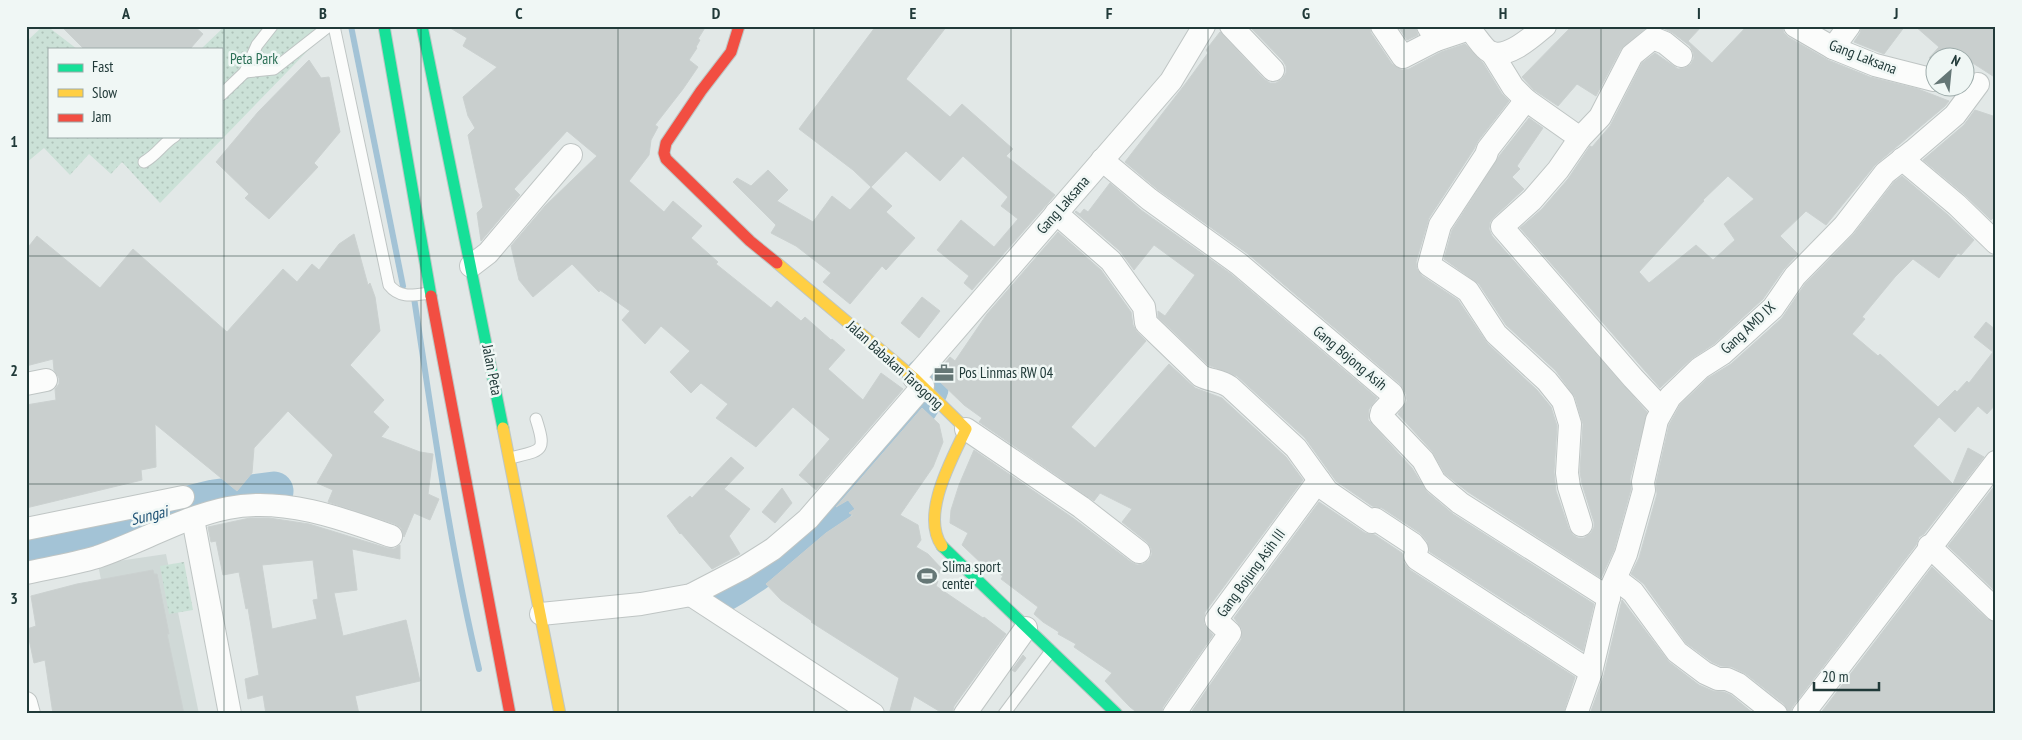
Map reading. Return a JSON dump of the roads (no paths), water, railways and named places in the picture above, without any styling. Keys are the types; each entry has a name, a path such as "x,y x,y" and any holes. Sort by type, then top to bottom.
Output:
{"main road":[{"path":"384,26 430,293 510,714"},
{"name":"Jalan Peta","path":"422,26 560,714"},
{"name":"Jalan Babakan Tarogong","path":"739,26 730,52 666,143 664,154 666,159 750,241 924,388 966,429"},
{"path":"966,429 952,461 935,514 934,531 938,542 1117,714"}],"street":[{"name":"Gang Laksana","path":"541,614 649,603 691,595 743,568 773,549 808,519 924,388 1056,212 1171,81 1204,26"},
{"path":"1231,26 1273,70"},
{"path":"1382,26 1403,57 1432,33 1469,29 1492,52 1514,87 1526,100 1580,138"},
{"path":"1492,52 1506,52 1515,48 1545,26"},
{"name":"Gang Laksana","path":"1795,26 1833,48 1875,65 1924,77"},
{"path":"1833,48 1849,26"},
{"path":"1662,409 1502,227 1532,200 1558,170 1580,138 1600,117 1632,54 1653,38 1665,43 1680,56"},
{"name":"Gang AMD IX","path":"1606,589 1626,554 1644,490 1643,482 1654,431 1662,409 1670,397 1694,374 1722,354 1773,308 1795,276 1844,226 1885,173 1955,115 1979,83"},
{"path":"1526,100 1488,149 1486,155 1440,225 1429,265 1468,291 1496,334 1547,381 1563,401 1570,424 1567,473 1569,487 1581,525"},
{"path":"471,266 488,252 571,155"},
{"name":"Gang Bojong Asih","path":"1102,160 1149,199 1239,264 1392,394 1394,399 1382,412 1381,416 1424,460 1435,482 1460,503 1606,589"},
{"path":"1902,160 1957,205 1996,244"},
{"path":"1056,212 1111,261 1144,307 1146,324 1201,376 1211,381 1221,380 1230,386 1296,448 1327,491 1362,516 1372,522 1375,519 1381,522 1413,544 1416,549 1415,556 1417,559 1591,672"},
{"path":"966,429 1081,508 1139,552"},
{"path":"1803,714 1929,546 1996,462"},
{"name":"Gang Bojung Asih III","path":"1174,714 1230,633 1216,620 1319,480"},
{"path":"26,529 183,497"},
{"path":"26,573 96,557 193,519 229,508 268,506 299,509 345,520 391,536"},
{"path":"193,519 230,714"},
{"path":"1929,546 1996,610"},
{"path":"1576,714 1591,672 1606,589 1633,592 1677,652 1705,673 1718,679 1727,679 1738,684 1776,714"},
{"path":"691,595 873,714"},
{"path":"965,714 1026,628"}],"lane":[{"path":"222,94 245,72 257,45 272,26"},
{"path":"245,72 274,69 329,26"},
{"path":"334,26 389,285 395,293 403,296 430,293"},
{"path":"144,162 154,156 171,138"},
{"path":"510,458 533,452 541,446 543,439 536,419"},
{"path":"1004,714 1051,651"}],"waterway":[{"path":"351,26 403,286"},
{"path":"414,298 435,438 459,577 479,669"},
{"path":"714,598 781,553 840,500 891,443 918,408 929,389 924,377"},
{"name":"Sungai","path":"26,550 148,515 214,499 274,491"}],"place":[{"name":"Pos Linmas RW 04","path":"944,373"},
{"name":"Slima sport center","path":"927,576"}],"park label":[{"name":"Peta Park","path":"254,59"}]}
